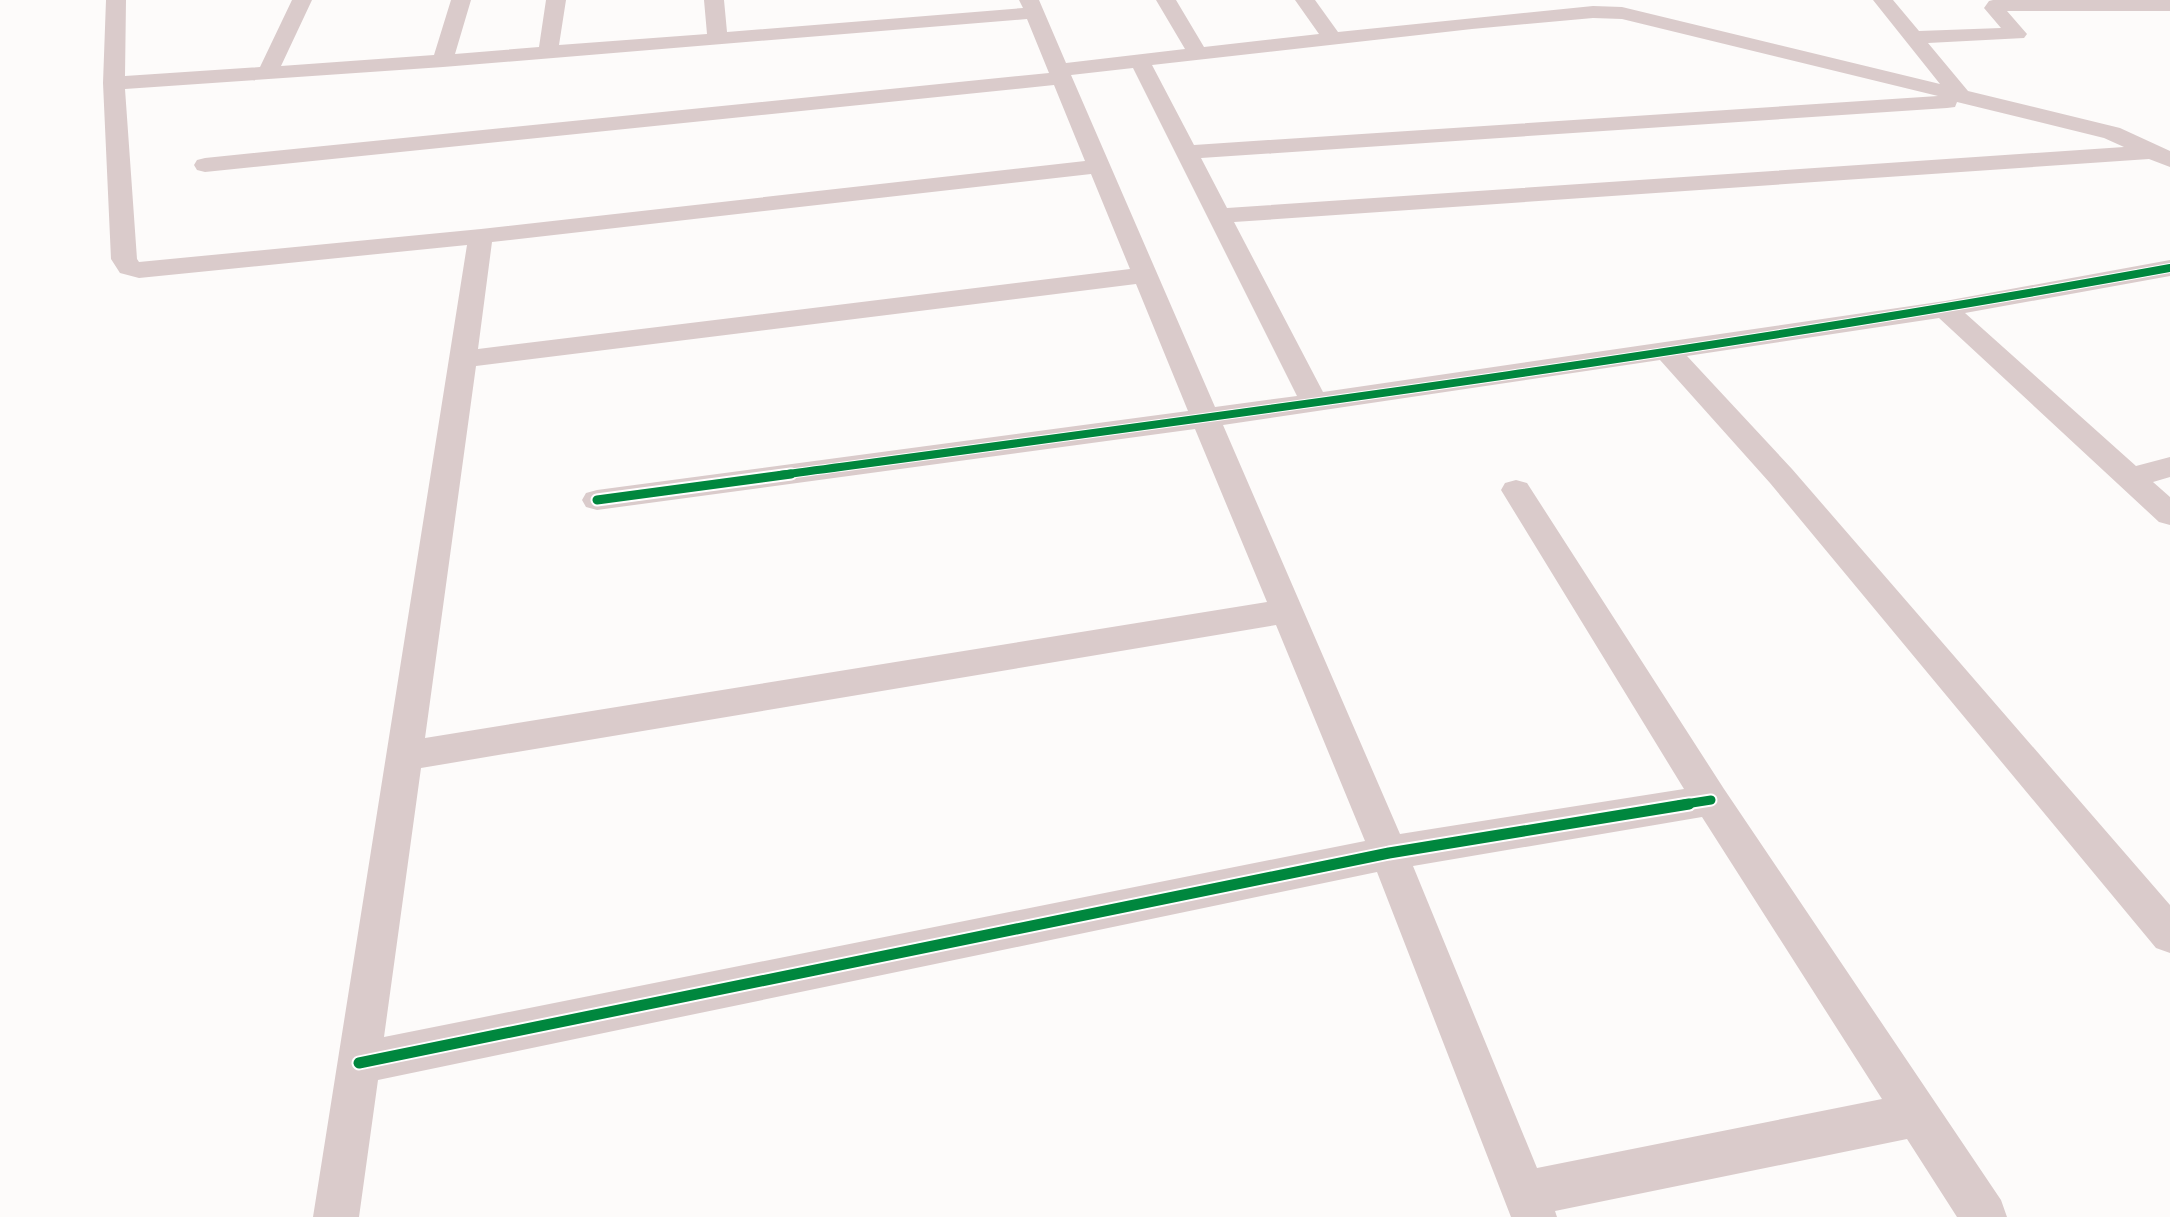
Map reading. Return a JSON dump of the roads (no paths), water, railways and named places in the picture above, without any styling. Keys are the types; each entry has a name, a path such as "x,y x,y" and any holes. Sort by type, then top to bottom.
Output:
{"street":[{"path":"116,0 114,83 124,259 129,268 139,270 481,236 1099,166"},
{"path":"267,73 302,0"},
{"path":"443,61 461,0"},
{"path":"548,52 556,0"},
{"path":"714,0 717,37"},
{"path":"1166,0 1197,53"},
{"path":"1305,0 1332,38"},
{"path":"1883,0 1913,37 1970,98"},
{"path":"205,165 1059,74 1139,60 1332,38 1465,15 1593,12 1619,4 1970,98 2112,133 2164,151"},
{"path":"1913,37 2017,34 1994,8 1996,6 2170,4"},
{"path":"114,83 443,61 717,37 860,17 1031,7 1389,853 1529,1205 1918,1114"},
{"path":"1139,60 1314,401"},
{"path":"1186,152 1970,98"},
{"path":"1219,216 2164,151"},
{"path":"336,1217 481,236"},
{"path":"597,500 1205,418 1667,351 1945,309 2170,268"},
{"path":"462,359 1145,275"},
{"path":"1945,309 2170,514"},
{"path":"1667,351 1780,476 2170,934"},
{"path":"2130,478 2170,467"},
{"path":"1516,490 1711,800 1984,1217"},
{"path":"404,756 1287,611"},
{"path":"359,1063 1389,853 1711,800"}]}
